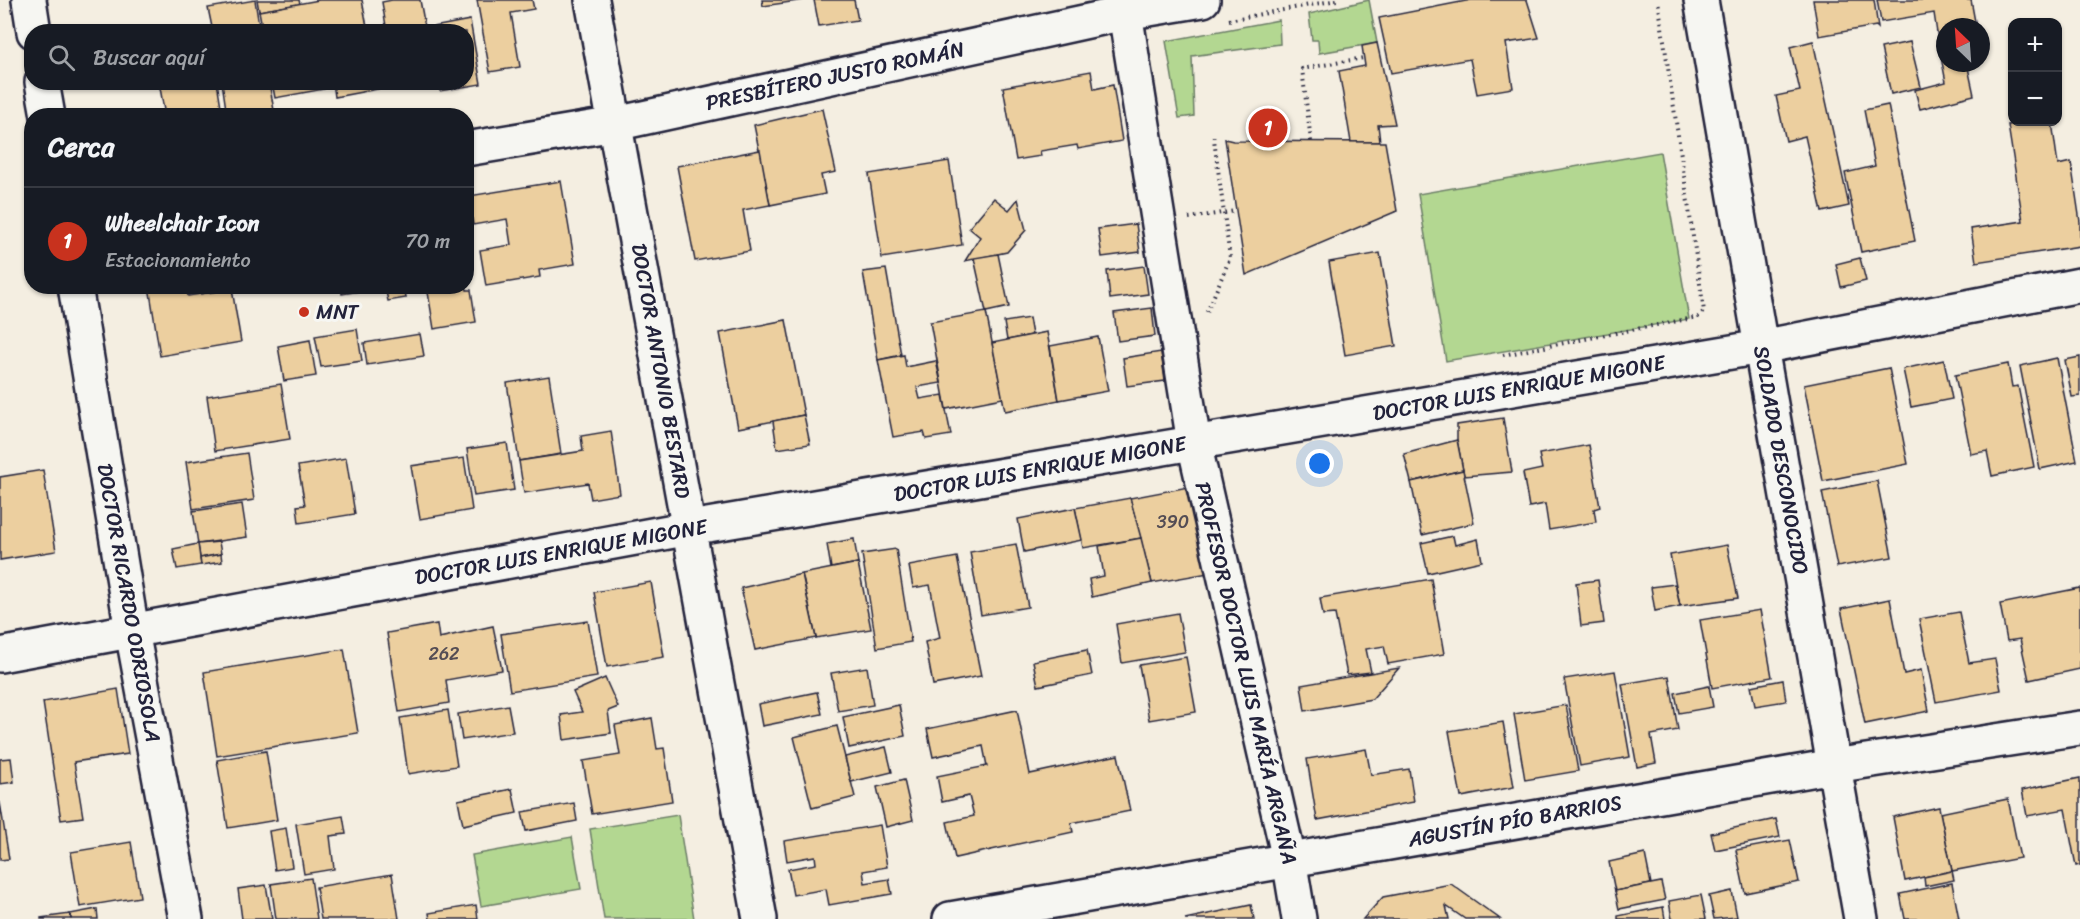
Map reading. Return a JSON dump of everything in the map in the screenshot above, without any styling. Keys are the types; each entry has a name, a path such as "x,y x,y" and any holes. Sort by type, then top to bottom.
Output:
{"street":[{"path":"29,0 33,24"},
{"name":"DOCTOR ANTONIO BESTARD","path":"592,0 760,919"},
{"name":"SOLDADO DESCONOCIDO","path":"1701,0 1861,919"},
{"name":"PRESBÍTERO JUSTO ROMÁN","path":"474,148 615,124 1124,7 1211,11"},
{"name":"PROFESOR DOCTOR LUIS MARÍA ARGAÑA","path":"1124,7 1194,443 1289,860 1299,919"},
{"path":"43,90 47,108"},
{"name":"DOCTOR LUIS ENRIQUE MIGONE","path":"0,656 690,528 1761,347 2080,285"},
{"name":"DOCTOR RICARDO ODRIOSOLA","path":"76,294 132,631 186,919"},
{"name":"AGUSTÍN PÍO BARRIOS","path":"950,919 1834,766 2080,728"}],"path":[{"path":"1211,11 1337,0"},
{"path":"1658,0 1704,311"},
{"path":"1311,141 1302,69 1363,58"},
{"path":"1203,321 1230,258 1214,132"},
{"path":"1186,218 1236,211"}],"green space":[{"path":"1369,0 1377,43 1319,53 1318,40 1312,40 1309,14"},
{"path":"1279,20 1280,44 1192,56 1194,116 1179,118 1166,41"},
{"path":"1660,152 1689,319 1446,361 1418,194"},
{"path":"678,815 694,919 604,919 590,829"},
{"path":"572,837 581,889 481,906 472,855"}],"building":[{"path":"255,0 259,24 211,24 208,8"},
{"path":"257,0 299,0 300,4 259,11"},
{"path":"319,0 362,0 366,24 261,24 259,11"},
{"path":"420,0 424,24 386,24 382,2"},
{"path":"477,0 532,0 534,9 511,13 520,67 490,72"},
{"path":"762,0 805,0 763,6"},
{"path":"814,0 854,0 858,20 819,26"},
{"path":"1471,0 1527,0 1539,38 1506,43 1513,88 1477,94 1470,59 1391,73 1379,18"},
{"path":"1813,0 1874,0 1878,28 1876,26 1819,36"},
{"path":"1877,0 1971,0 1974,18 1936,18 1936,26 1934,13 1881,22"},
{"path":"470,20 471,24 449,24"},
{"path":"1813,41 1849,206 1822,212 1805,136 1786,141 1776,96 1800,91 1790,47"},
{"path":"1910,42 1921,87 1891,94 1881,48"},
{"path":"474,43 481,84 474,85"},
{"path":"1377,43 1395,124 1378,125 1380,142 1351,142 1339,71 1365,66 1362,46"},
{"path":"1091,71 1094,89 1113,85 1122,141 1078,149 1077,145 1040,151 1041,156 1016,160 1003,87"},
{"path":"1944,72 1969,72 1974,95 1920,109 1915,90 1946,82"},
{"path":"160,90 218,90 221,108 164,108"},
{"path":"223,90 270,90 274,108 226,108"},
{"path":"274,90 319,90 275,98"},
{"path":"334,90 373,90 335,97"},
{"path":"1888,105 1915,241 1861,252 1845,173 1875,166 1864,110"},
{"path":"822,109 836,172 821,175 825,194 770,205 754,125"},
{"path":"2008,126 2053,126 2058,165 2071,162 2080,222 2080,246 1976,262 1971,229 2023,221"},
{"path":"1225,139 1233,141 1385,142 1397,211 1246,275"},
{"path":"760,150 770,205 743,210 750,251 695,261 677,166"},
{"path":"949,161 962,245 882,258 869,174"},
{"path":"561,181 575,264 539,270 540,277 486,286 480,250 511,245 507,219 474,225 474,195"},
{"path":"994,198 1009,210 1018,199 1026,230 1007,252 965,261 980,237 969,228"},
{"path":"1136,224 1140,252 1102,257 1098,229"},
{"path":"1380,253 1396,346 1345,355 1329,262"},
{"path":"998,254 1009,307 986,312 974,258"},
{"path":"1860,258 1866,281 1841,287 1836,264"},
{"path":"1144,266 1148,294 1110,299 1107,271"},
{"path":"886,269 901,355 878,360 863,272"},
{"path":"150,294 188,294 188,296 233,294 241,342 160,356"},
{"path":"386,294 405,294 406,298 388,301"},
{"path":"428,294 472,294 476,322 434,329"},
{"path":"1152,308 1155,336 1118,341 1114,313"},
{"path":"986,312 1003,398 946,409 930,322"},
{"path":"1029,318 1032,335 1007,340 1004,322"},
{"path":"786,320 804,415 738,428 720,333"},
{"path":"357,329 362,361 321,367 315,336"},
{"path":"1047,332 1059,400 1005,411 992,343"},
{"path":"420,334 424,356 367,365 364,343"},
{"path":"1098,337 1108,391 1059,400 1050,346"},
{"path":"310,340 316,376 284,381 278,346"},
{"path":"1161,352 1165,381 1127,386 1123,358"},
{"path":"904,355 906,367 936,361 941,383 917,387 920,399 943,395 951,435 926,439 924,432 893,437 878,360"},
{"path":"2080,357 2080,396 2072,397 2065,360"},
{"path":"2057,358 2077,461 2040,469 2020,366"},
{"path":"1944,360 1952,399 1911,407 1903,369"},
{"path":"2008,364 2012,387 2018,386 2034,467 1992,476 1987,451 1971,454 1955,375"},
{"path":"1889,368 1908,464 1823,481 1804,385"},
{"path":"549,376 561,454 519,461 507,383"},
{"path":"281,384 290,439 215,451 207,396"},
{"path":"804,415 810,444 777,449 773,421"},
{"path":"1503,418 1512,472 1464,476 1457,440 1457,425"},
{"path":"611,431 620,494 591,499 588,483 524,493 519,461 583,451 581,436"},
{"path":"1457,440 1463,470 1411,482 1404,454"},
{"path":"507,443 514,490 474,496 467,449"},
{"path":"1589,445 1600,507 1594,509 1596,522 1549,530 1545,504 1529,507 1523,473 1542,469 1539,454"},
{"path":"247,453 254,500 193,509 186,462"},
{"path":"346,458 355,514 299,523 297,506 305,505 298,466"},
{"path":"464,458 472,510 420,519 411,466"},
{"path":"43,470 56,551 0,560 0,477"},
{"path":"1463,470 1474,523 1422,535 1411,482"},
{"path":"1877,481 1892,557 1837,567 1822,492"},
{"path":"1188,487 1220,571 1152,583 1130,498"},
{"path":"1130,498 1141,538 1083,548 1075,508"},
{"path":"242,504 247,537 198,544 193,511"},
{"path":"1075,508 1082,540 1024,552 1018,519"},
{"path":"1453,536 1455,545 1478,539 1482,561 1428,573 1421,543"},
{"path":"1141,538 1152,583 1092,597 1089,579 1104,576 1099,546"},
{"path":"854,539 858,563 831,568 827,544"},
{"path":"219,542 221,554 200,558 198,544"},
{"path":"198,544 201,565 177,569 173,549"},
{"path":"1016,544 1028,607 981,615 970,552"},
{"path":"1727,545 1738,598 1680,606 1670,555"},
{"path":"896,549 911,642 877,648 862,554"},
{"path":"221,554 222,562 201,565 200,558"},
{"path":"957,557 981,676 933,685 925,642 940,638 930,585 913,588 909,566"},
{"path":"858,563 871,629 816,638 802,574"},
{"path":"802,574 816,638 755,650 741,588"},
{"path":"1431,579 1444,654 1388,664 1384,646 1366,649 1371,672 1347,675 1335,614 1323,615 1320,598"},
{"path":"1598,580 1604,623 1581,626 1576,583"},
{"path":"651,582 664,657 607,667 594,592"},
{"path":"1675,584 1680,606 1655,611 1651,587"},
{"path":"2080,588 2080,669 2029,680 2020,639 2007,641 2000,604"},
{"path":"1890,599 1904,674 1921,670 1929,711 1865,724 1841,609"},
{"path":"1760,610 1772,677 1712,688 1700,620"},
{"path":"1959,612 1969,663 1995,659 2001,690 1936,702 1919,619"},
{"path":"1178,613 1185,652 1122,663 1116,624"},
{"path":"588,621 597,677 510,691 501,634"},
{"path":"437,624 439,638 493,626 502,670 446,680 449,703 399,712 387,633"},
{"path":"344,649 358,733 217,756 204,672"},
{"path":"1087,650 1092,675 1038,686 1033,661"},
{"path":"1186,657 1196,712 1149,720 1139,665"},
{"path":"867,667 873,705 838,711 831,673"},
{"path":"1399,668 1372,699 1305,711 1301,685"},
{"path":"1615,671 1630,757 1580,766 1564,679"},
{"path":"1669,676 1678,730 1651,735 1656,763 1637,767 1622,684"},
{"path":"605,678 618,707 608,711 611,733 564,740 561,715 582,712 573,692"},
{"path":"1783,680 1786,701 1755,706 1751,686"},
{"path":"1709,686 1713,707 1679,713 1675,693"},
{"path":"118,689 128,754 74,762 83,817 61,820 43,702"},
{"path":"817,692 822,714 762,726 758,704"},
{"path":"508,705 513,732 462,740 458,714"},
{"path":"899,705 905,736 849,748 843,717"},
{"path":"1566,705 1578,771 1525,780 1514,714"},
{"path":"448,710 457,766 408,774 400,718"},
{"path":"1017,710 1030,774 1118,755 1130,811 1071,823 1073,832 955,858 947,822 974,816 969,796 942,802 937,776 987,766 983,746 933,757 927,729"},
{"path":"652,718 657,749 664,748 672,801 592,814 583,761 620,755 615,725"},
{"path":"1503,722 1514,787 1461,797 1449,731"},
{"path":"837,726 855,797 812,808 794,737"},
{"path":"886,747 892,772 851,782 845,757"},
{"path":"1366,749 1371,775 1409,769 1414,802 1317,820 1307,759"},
{"path":"266,751 277,820 228,828 217,760"},
{"path":"11,758 14,782 0,784 0,759"},
{"path":"2080,778 2080,865 2076,866 2065,809 2027,816 2022,790"},
{"path":"904,780 913,820 886,827 877,787"},
{"path":"512,789 517,813 463,825 458,800"},
{"path":"2008,799 2020,858 1952,871 1940,813"},
{"path":"0,802 9,859 0,860"},
{"path":"574,803 577,821 526,831 522,812"},
{"path":"1939,807 1952,871 1905,881 1893,817"},
{"path":"343,816 346,834 330,836 334,869 304,874 296,824"},
{"path":"1776,819 1780,837 1715,850 1711,833"},
{"path":"880,825 887,867 863,871 865,883 889,879 892,894 829,905 826,889 793,895 788,869 816,864 815,856 787,861 784,841"},
{"path":"286,828 292,867 275,870 269,831"},
{"path":"1790,840 1799,882 1745,893 1736,850"},
{"path":"131,842 140,897 80,907 71,852"},
{"path":"1645,854 1651,884 1615,891 1609,862"},
{"path":"1952,871 1954,880 1925,886 1924,877"},
{"path":"392,874 399,919 321,919 316,887"},
{"path":"311,878 317,919 276,919 271,884"},
{"path":"1661,882 1665,900 1619,909 1615,891"},
{"path":"1952,883 1959,919 1905,919 1900,894"},
{"path":"1451,884 1500,919 1465,919 1446,906 1449,919 1363,919 1383,897"},
{"path":"266,885 272,919 242,919 238,889"},
{"path":"1732,891 1737,917 1714,919 1709,896"},
{"path":"1701,895 1706,919 1672,919 1669,901"},
{"path":"476,905 478,919 430,919 429,913"},
{"path":"1251,905 1254,919 1185,919"},
{"path":"1663,907 1665,919 1618,919 1618,916"},
{"path":"97,909 98,919 71,919 70,914"},
{"path":"70,914 71,919 41,919 41,918"}],"place":[{"name":"Wheelchair Icon","path":"1268,128"},
{"name":"MNT","path":"304,312"}]}
